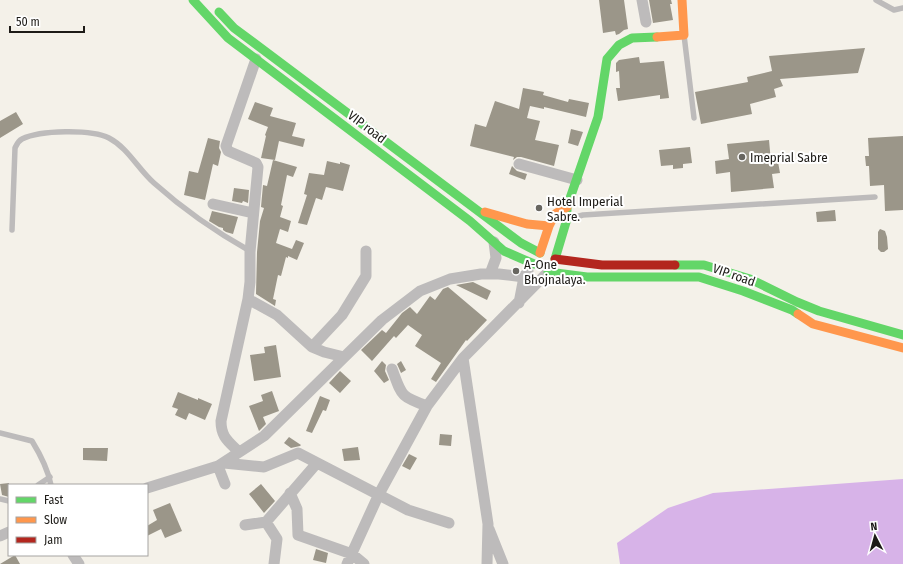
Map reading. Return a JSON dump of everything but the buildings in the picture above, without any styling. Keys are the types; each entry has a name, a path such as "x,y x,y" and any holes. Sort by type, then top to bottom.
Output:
{"main road":[{"name":"VIP road","path":"193,0 228,38 470,221 504,250 518,258 534,264"},
{"path":"555,259 550,253 540,253 535,257 534,264 541,272 548,272 554,268 555,259 567,219 567,207 578,180 598,117 607,59 619,45 632,38 684,35 682,0"},
{"name":"VIP road","path":"215,8 234,28 521,243 540,253"},
{"path":"540,253 549,226 555,214 567,207"},
{"path":"478,210 527,224 549,226"},
{"name":"VIP road","path":"555,259 602,265 704,265 750,279 819,312 903,335"},
{"name":"VIP road","path":"548,272 587,277 699,277 743,291 792,310 813,324 903,348"}],"street":[{"path":"642,0 646,22"},
{"path":"239,452 223,436 221,421 248,299 257,165 256,163 228,151 226,146 256,59"},
{"path":"519,164 578,180"},
{"path":"213,204 253,213"},
{"path":"490,274 496,258 494,242"},
{"path":"312,346 342,315 366,276 366,251"},
{"path":"519,302 524,277 534,264"},
{"path":"349,559 379,494 427,406 463,358 548,272"},
{"path":"148,488 221,464 264,436 382,320 420,291 450,279 481,274 524,277"},
{"path":"248,299 277,315 312,346 324,352 344,357"},
{"path":"463,358 488,524 487,564"},
{"path":"392,369 399,389 404,396 427,406"},
{"path":"221,464 264,467 298,453 408,510 449,523"},
{"path":"245,525 266,522 317,463"},
{"path":"221,464 225,484"},
{"path":"290,493 297,509 298,535 349,559 364,564"},
{"path":"266,522 277,539 274,564"},
{"path":"488,524 503,564"}],"lane":[{"path":"876,0 894,10 903,8"},
{"path":"684,35 694,118"},
{"path":"12,230 15,148 17,144 21,140 30,136 46,133 79,132 108,138 117,143 154,183 224,237 250,252"},
{"path":"567,219 583,215 875,197"},
{"path":"0,433 32,441 50,477 51,484"},
{"path":"40,484 50,477"}],"shaded area":[{"path":"903,479 903,564 620,564 617,543 668,508 713,493"}],"traffic: fast":[{"path":"193,0 228,38 470,221 504,251 534,264"},
{"path":"219,12 234,28 521,243 540,253"},
{"path":"555,259 567,219 567,207 598,117 607,59 619,45 632,38 657,37"},
{"path":"675,265 704,265 750,279 819,311 903,335"},
{"path":"548,272 587,277 699,277 743,291 792,310 798,314"}],"traffic: slow":[{"path":"657,37 684,35 682,0"},
{"path":"540,253 549,226 555,214 567,207"},
{"path":"485,212 527,224 549,226"},
{"path":"798,314 813,324 903,348"}],"traffic: jam":[{"path":"555,259 602,265 675,265"}],"place":[{"name":"Imeprial Sabre","path":"742,157"},
{"name":"Hotel Imperial Sabre.","path":"539,208"},
{"name":"A-One Bhojnalaya.","path":"516,271"}]}
